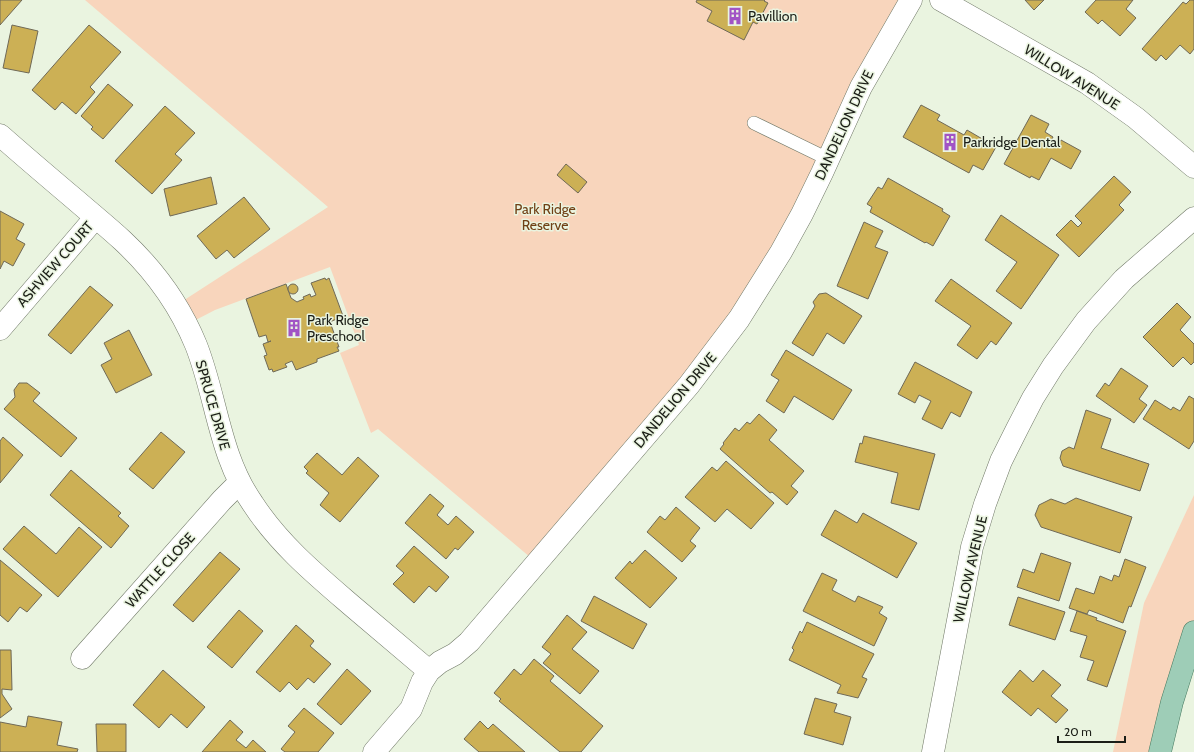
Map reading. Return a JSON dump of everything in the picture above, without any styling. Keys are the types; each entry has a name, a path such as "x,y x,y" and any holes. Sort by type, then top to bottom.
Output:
{"main road":[{"path":"1160,752 1172,702 1194,632"}],"street":[{"name":"DANDELION DRIVE","path":"374,752 411,709 422,682 429,672 440,662 455,654 469,642 689,385 718,348 781,252 802,214 861,87 911,0"},
{"name":"WILLOW AVENUE","path":"941,0 1087,83 1136,118 1194,167"},
{"name":"SPRUCE DRIVE","path":"0,136 123,241 155,276 171,298 184,320 195,344 206,374 219,429 239,482 261,516 291,551 321,580 429,672"},
{"name":"ASHVIEW COURT","path":"0,329 95,218"},
{"name":"WILLOW AVENUE","path":"932,752 972,547 1001,461 1016,429 1053,366 1086,321 1124,279 1194,218"},
{"name":"WATTLE CLOSE","path":"82,658 239,482"}],"lane":[{"path":"754,123 828,159"}],"green space":[{"name":"Park Ridge Reserve","path":"85,0 911,0 781,252 537,563 378,429 371,433 340,353 359,345 330,267 215,310 186,325 175,306 328,207"},
{"path":"1194,495 1194,632 1160,752 1113,752 1144,603"}],"building":[{"path":"0,0 22,0 0,25"},
{"name":"Pavillion","path":"697,0 765,0 764,1 768,3 757,24 753,22 744,40 707,21 712,11 696,2"},
{"path":"1025,0 1044,0 1034,10"},
{"path":"1096,0 1133,0 1126,9 1136,18 1120,36 1102,20 1098,24 1085,12"},
{"path":"1190,0 1194,0 1194,49 1190,54 1180,45 1166,60 1161,55 1156,61 1142,49 1183,2 1186,4"},
{"path":"12,25 38,31 29,73 3,68"},
{"path":"89,25 121,52 90,87 95,92 76,114 62,102 55,110 32,90"},
{"path":"108,84 133,105 103,139 91,129 93,127 81,116"},
{"name":"Parkridge Dental","path":"921,105 940,115 937,120 964,135 967,130 996,147 983,170 973,165 969,173 903,137"},
{"path":"165,106 195,133 175,154 182,160 152,194 115,161"},
{"path":"1031,115 1049,124 1045,132 1053,137 1050,143 1057,146 1061,140 1081,151 1071,169 1051,158 1039,180 1031,176 1030,178 1004,164"},
{"path":"566,164 587,182 578,193 557,175"},
{"path":"1114,176 1131,192 1119,205 1124,210 1079,257 1056,235 1071,220 1078,227 1082,223 1075,216"},
{"path":"211,177 217,204 170,216 164,189"},
{"path":"888,178 943,209 942,211 950,216 933,246 870,212 872,207 867,204 878,187 882,189"},
{"path":"244,197 270,229 234,258 227,250 216,259 197,236"},
{"path":"0,211 24,224 16,239 25,244 13,266 4,261 0,269"},
{"path":"1001,215 1059,255 1021,309 996,291 1017,262 985,240"},
{"path":"864,222 883,231 875,247 888,252 868,299 837,286"},
{"name":"Park Ridge Preschool","path":"325,278 326,280 329,278 343,316 330,322 339,351 317,359 317,362 296,370 292,361 285,364 287,367 273,372 272,369 269,370 264,356 267,355 263,344 271,341 268,342 266,335 259,337 246,299 286,284 291,298 297,302 310,294 311,297 316,295 311,283"},
{"path":"951,279 1012,323 996,345 991,341 977,359 957,345 971,326 935,301"},
{"path":"291,284 295,284 297,285 297,293 291,294 288,291 288,287"},
{"path":"90,286 113,305 71,354 48,335"},
{"path":"826,293 862,316 844,344 827,333 813,356 792,343 815,306 813,302 819,294"},
{"path":"1177,303 1191,317 1180,330 1194,344 1194,362 1191,365 1183,357 1173,367 1143,337"},
{"path":"129,330 152,375 116,393 101,365 112,359 104,343"},
{"path":"786,350 852,390 833,420 794,396 784,413 766,401 779,380 771,375"},
{"path":"915,362 972,392 960,417 951,412 942,429 922,419 931,401 919,395 915,403 898,394"},
{"path":"1121,368 1148,386 1139,399 1147,405 1134,423 1096,396 1105,383 1109,386"},
{"path":"19,383 27,383 40,393 33,401 77,438 61,457 4,409 15,397 14,390"},
{"path":"1189,396 1194,399 1194,441 1189,449 1143,419 1155,400 1171,410 1173,407 1180,411"},
{"path":"1086,410 1111,419 1101,448 1149,464 1140,491 1063,466 1060,458 1062,451 1069,447 1074,449"},
{"path":"759,414 777,430 769,440 804,471 791,486 798,492 787,505 772,492 770,493 720,449 735,428 739,431 747,422 750,424"},
{"path":"161,432 185,452 153,489 129,469"},
{"path":"864,436 935,454 919,510 891,503 898,473 855,462 860,443 862,444"},
{"path":"3,437 23,455 0,483 0,441"},
{"path":"317,453 342,475 358,457 379,476 340,522 320,505 329,493 306,473 308,471 304,467"},
{"path":"726,461 774,503 751,529 727,509 715,522 685,497 712,467 717,471"},
{"path":"71,470 121,513 118,516 129,526 111,548 50,495"},
{"path":"430,494 444,506 437,515 448,525 456,516 474,532 458,550 455,548 446,559 405,523"},
{"path":"1076,498 1132,517 1120,553 1041,527 1035,515 1039,505 1051,499 1065,504"},
{"path":"676,507 700,528 690,541 696,546 682,562 647,532 660,516 665,520"},
{"path":"835,510 857,523 863,513 917,543 897,578 821,535"},
{"path":"24,526 56,554 79,527 102,547 58,597 3,549"},
{"path":"414,546 449,577 436,592 429,586 414,603 393,584 404,573 396,566"},
{"path":"645,550 677,578 650,608 615,578 630,561 632,564"},
{"path":"220,552 240,569 193,622 173,605"},
{"path":"1041,553 1071,563 1059,601 1017,587 1023,569 1034,573"},
{"path":"1125,559 1146,567 1131,607 1129,606 1123,623 1089,610 1087,614 1069,608 1076,588 1094,594 1100,576 1112,581 1114,575 1119,577"},
{"path":"0,560 42,595 27,612 20,607 8,622 0,615"},
{"path":"822,573 837,580 832,590 855,602 858,596 883,607 879,613 887,618 874,646 803,611"},
{"path":"594,596 647,624 633,649 581,621"},
{"path":"1018,597 1065,612 1055,640 1009,625"},
{"path":"239,610 263,631 232,668 207,647"},
{"path":"1077,611 1126,631 1107,687 1087,680 1094,661 1080,657 1087,636 1070,631"},
{"path":"567,615 587,632 572,649 599,671 580,694 543,663 551,654 542,647"},
{"path":"807,622 874,654 862,677 867,679 858,698 837,693 841,685 789,660 794,650 792,648 800,631 802,633"},
{"path":"296,625 314,641 310,646 331,664 314,683 308,678 297,690 289,682 280,692 256,672"},
{"path":"0,650 11,650 12,690 2,689 2,694 12,709 0,718"},
{"path":"534,659 554,676 550,681 603,726 581,752 560,752 499,701 501,699 494,693 514,669 521,675"},
{"path":"347,669 371,691 341,725 317,704"},
{"path":"163,670 205,707 187,728 171,714 159,728 133,705"},
{"path":"1020,670 1033,682 1043,670 1061,685 1051,696 1068,710 1056,723 1038,708 1031,716 1002,692"},
{"path":"815,698 837,704 834,712 851,717 843,745 804,734"},
{"path":"304,708 334,733 318,752 285,752 281,749 295,732 288,726"},
{"path":"28,716 62,722 57,745 78,749 77,752 0,752 0,722 26,727"},
{"path":"230,720 243,732 236,740 246,748 253,740 266,752 202,752"},
{"path":"480,721 488,729 493,724 525,752 479,752 464,739"},
{"path":"96,724 126,724 126,752 97,752"}],"place":[{"name":"Pavillion","path":"735,16"},
{"name":"Parkridge Dental","path":"950,142"},
{"name":"Park Ridge Preschool","path":"294,328"}]}
